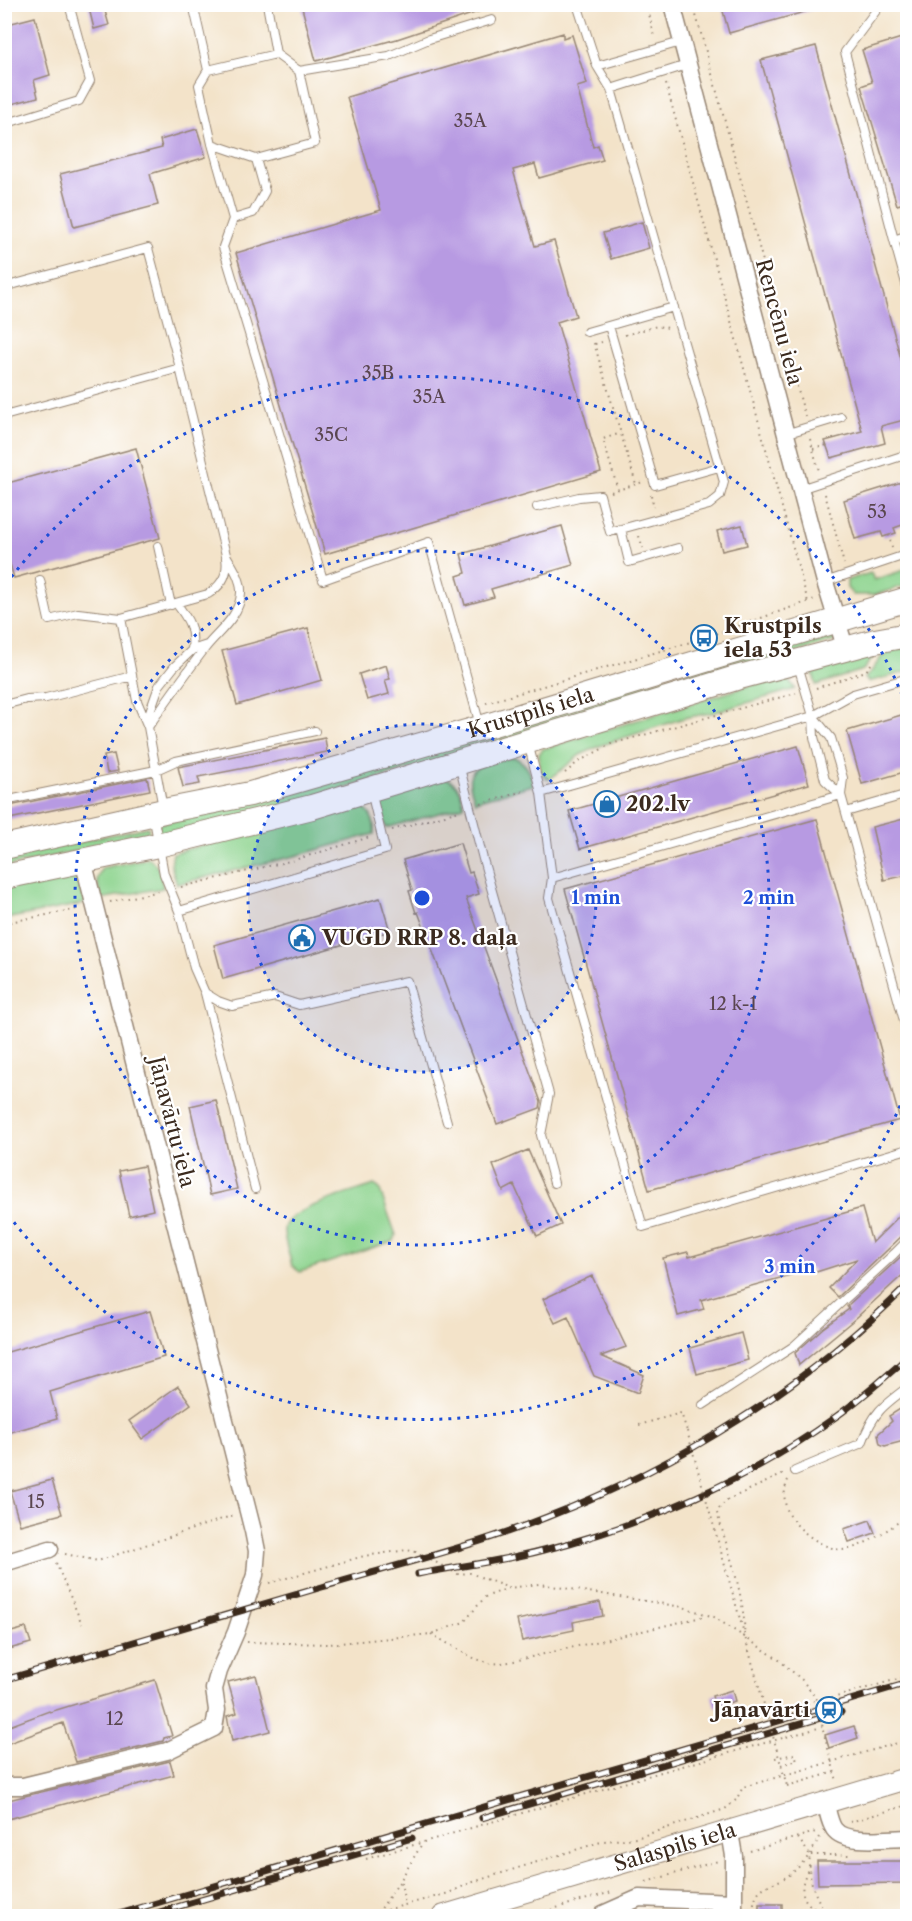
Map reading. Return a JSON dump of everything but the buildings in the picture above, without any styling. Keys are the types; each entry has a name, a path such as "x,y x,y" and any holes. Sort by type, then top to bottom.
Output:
{"main road":[{"name":"Krustpils iela","path":"4,847 250,794 478,717 908,599"},
{"name":"Krustpils iela","path":"4,877 159,845 312,807 736,678 908,634"}],"street":[{"name":"Rencēnu iela","path":"672,4 785,434 846,650"},
{"name":"Jāņavārtu iela","path":"4,1786 23,1786 167,1751 214,1728 217,1710 214,1689 255,1575 257,1551 248,1510 83,860"},
{"path":"4,1563 50,1549"},
{"name":"Salaspils iela","path":"443,1917 908,1778"},
{"path":"825,1802 835,1831 848,1839 908,1838"},
{"path":"602,1917 603,1914 639,1898 734,1909 734,1856 730,1832"}],"lane":[{"path":"4,123 79,101 90,81 69,4"},
{"path":"194,4 208,69 199,85 212,144 233,219 224,247 323,580 429,542 478,717"},
{"path":"212,144 256,159 315,143 299,71 276,54 267,4"},
{"path":"537,507 579,497 600,495 610,532 709,505 720,496 724,482 611,89 597,66 577,4"},
{"path":"881,4 845,52 908,291"},
{"path":"299,71 390,56 429,39 492,20"},
{"path":"597,66 681,42"},
{"path":"208,69 276,54"},
{"path":"611,89 687,65"},
{"path":"233,219 253,213 265,191 256,159"},
{"path":"894,240 908,235"},
{"path":"4,286 148,248 228,566 218,588 208,594 121,618 78,613 49,620 40,580"},
{"path":"589,332 674,307"},
{"path":"609,326 655,485 719,466"},
{"path":"4,416 180,368"},
{"path":"785,434 841,417"},
{"path":"800,489 908,453"},
{"path":"621,529 629,561 678,548"},
{"path":"158,546 173,604 188,619 193,636 192,650"},
{"path":"827,589 844,575 908,554"},
{"path":"148,727 208,645 235,613 242,591 240,580 226,555"},
{"path":"121,618 137,701 148,727"},
{"path":"208,645 192,650 159,686 148,717 148,727 156,770 159,845 164,874 179,910 194,968 205,993 255,1189"},
{"path":"797,662 813,716 814,737 825,780 841,795"},
{"path":"4,705 27,699 46,698 132,676"},
{"path":"541,793 813,716 852,694 908,678"},
{"path":"813,716 831,738 843,778 841,795 908,1035"},
{"path":"4,801 156,770 176,761 315,731"},
{"path":"528,742 541,793 552,878 549,898 643,1227 908,1149"},
{"path":"458,764 549,1094 541,1135 554,1183"},
{"path":"179,910 386,850 371,790"},
{"path":"846,812 908,794"},
{"path":"552,878 841,795"},
{"path":"205,993 232,1006 275,997 298,1005 407,981 447,1122"},
{"path":"703,1405 795,1347 908,1240"},
{"path":"795,1471 862,1443 869,1423 877,1412 908,1387"}],"path":[{"path":"647,4 657,49"},
{"path":"693,4 844,563 844,575"},
{"path":"663,72 808,602"},
{"path":"589,332 636,484"},
{"path":"618,490 603,439 621,433"},
{"path":"813,449 827,445"},
{"path":"609,492 611,500"},
{"path":"889,535 892,548"},
{"path":"478,717 808,602 827,589"},
{"path":"232,1642 329,1644 431,1634 464,1622 486,1598 509,1588 539,1584 683,1607 714,1617 744,1636 778,1659 802,1680 819,1702 824,1718 822,1727 835,1772 787,1786 768,1718 681,1413 639,1425"},
{"path":"744,1636 744,1621 736,1578 717,1513 727,1500 790,1471 795,1471"},
{"path":"795,1471 786,1481 784,1494 787,1510 796,1526 810,1538 826,1546 842,1550 866,1542 893,1527 908,1515"},
{"path":"50,1549 98,1561 248,1510"},
{"path":"50,1549 82,1624"},
{"path":"251,1588 364,1556 407,1550 416,1552 458,1574 470,1573 509,1588"},
{"path":"431,1634 471,1657 491,1664 510,1662 709,1615"},
{"path":"768,1718 812,1701 819,1702 908,1676"},
{"path":"366,1859 822,1727"},
{"path":"364,1917 449,1893 470,1883 604,1841 636,1838 725,1809 736,1800 743,1787 908,1740"},
{"path":"775,1758 795,1754 797,1760 781,1765"},
{"path":"753,1917 754,1900 764,1887 791,1874 810,1855 825,1829"},
{"path":"798,1837 810,1855 811,1883 830,1917"},
{"path":"378,1913 423,1842"},
{"path":"810,1865 804,1876 802,1888 806,1903 825,1916"},
{"path":"400,1881 405,1905"},
{"path":"813,1917 814,1910"}],"green space":[{"path":"907,569 907,585 874,595 853,595 847,588 847,580 871,573 874,580"},
{"path":"831,630 837,640 269,811 160,835 158,824"},
{"path":"907,648 907,672 868,682 865,678 884,654"},
{"path":"873,649 874,656 863,670 816,685 813,673 816,668"},
{"path":"778,677 788,681 795,689 716,712 684,718 602,745 580,755 550,779 547,779 540,771 539,754 543,749"},
{"path":"514,757 527,768 533,785 475,801 470,783 472,772 482,765"},
{"path":"445,778 459,789 464,806 386,828 380,807 384,797"},
{"path":"356,804 370,815 374,824 374,834 295,856 177,884 171,865 173,853"},
{"path":"148,827 149,835 5,867 5,857"},
{"path":"149,858 157,867 163,888 101,899 97,879 102,868"},
{"path":"71,874 83,886 88,903 5,919 4,885"},
{"path":"374,1185 379,1188 396,1235 394,1241 300,1272 292,1266 284,1233 287,1222 308,1208"}],"railway":[{"path":"4,1680 464,1546 547,1517 597,1496 646,1473 740,1419 827,1357 908,1285"},
{"path":"418,1574 544,1550 620,1527 695,1498 767,1461 801,1440 853,1404 908,1357"},
{"path":"112,1916 908,1683"},
{"path":"482,1818 841,1712"},
{"path":"146,1916 412,1838"}],"place":[{"name":"Krustpils iela 53","path":"704,638"},
{"name":"202.lv","path":"607,804"},
{"name":"VUGD RRP 8. daļa","path":"302,938"},
{"name":"Jāņavārti","path":"829,1710"}]}
